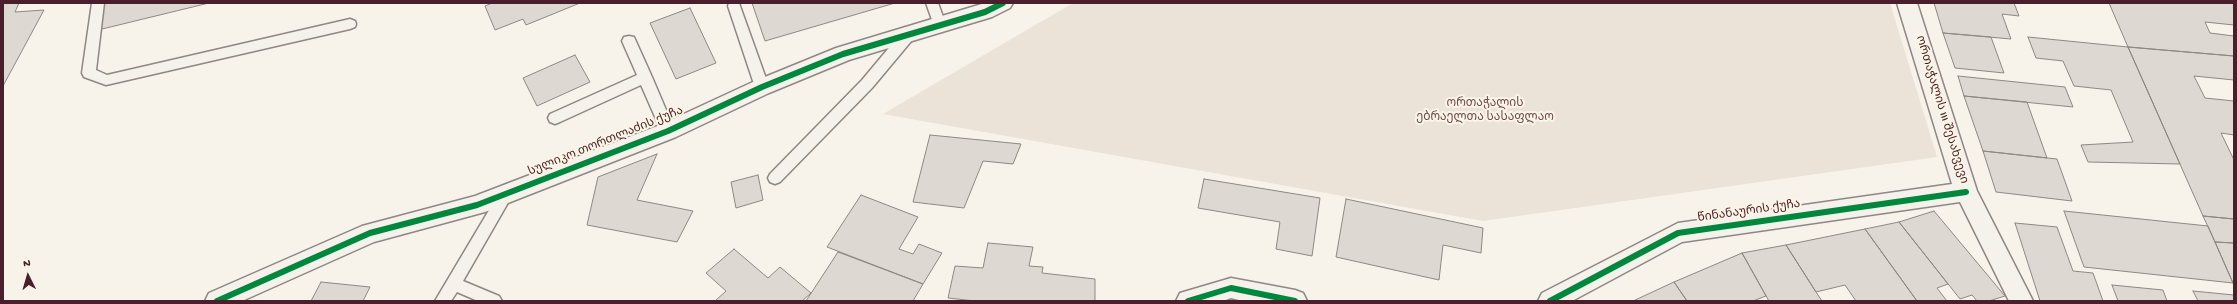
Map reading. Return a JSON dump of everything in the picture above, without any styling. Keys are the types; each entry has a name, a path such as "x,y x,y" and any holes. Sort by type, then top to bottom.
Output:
{"street":[{"name":"სულიკო თორთლაძის ქუჩა","path":"217,301 370,233 477,205 668,130 762,87 843,54 985,12 1003,3"},
{"name":"ორთაჭალის III შესახვევი","path":"1907,3 1966,192 2021,301"},
{"name":"წინანაურის ქუჩა","path":"1550,301 1678,233 1966,192"},
{"path":"1188,301 1231,288 1295,301"}],"lane":[{"path":"98,3 89,73 106,80 350,24"},
{"path":"932,3 940,25"},
{"path":"734,6 762,87"},
{"path":"776,178 867,84 908,35"},
{"path":"629,41 668,130"},
{"path":"555,118 645,77"},
{"path":"443,301 455,284 506,194"},
{"path":"455,284 494,301"}],"green space":[{"name":"ორთაჭალის ებრაელთა სასაფლაო","path":"1073,3 1890,3 1937,157 1483,221 883,114"}],"building":[{"path":"3,3 19,3 15,12 44,10 3,86"},
{"path":"101,3 209,3 98,30"},
{"path":"492,3 580,3 526,25 523,19 495,30 485,6"},
{"path":"752,3 895,3 765,41"},
{"path":"1934,3 2014,3 2019,16 2002,14 2011,39 1943,33"},
{"path":"2109,3 2234,3 2234,25 2205,22 2210,33 2234,36 2234,56 2128,47"},
{"path":"690,8 716,63 676,79 650,23"},
{"path":"1943,33 1991,37 2004,73 1955,68"},
{"path":"2028,37 2128,47 2180,164 2088,162 2081,145 2133,142 2111,90 2074,86 2063,61 2036,58"},
{"path":"2128,47 2234,56 2234,80 2194,76 2205,98 2234,101 2234,135 2221,133 2234,160 2234,219 2203,216"},
{"path":"575,55 590,82 537,106 523,78"},
{"path":"1958,76 2065,87 2073,107 1964,96"},
{"path":"1964,96 2027,102 2047,158 1983,151"},
{"path":"930,135 1021,144 1013,164 983,161 964,208 913,202"},
{"path":"1983,151 2057,159 2072,201 1996,192"},
{"path":"657,154 637,200 693,211 677,242 587,225 598,177"},
{"path":"758,175 763,200 736,208 731,182"},
{"path":"1204,179 1320,198 1312,256 1276,249 1280,222 1198,208"},
{"path":"861,195 918,217 899,249 913,254 919,244 942,253 923,284 827,247"},
{"path":"1346,199 1483,228 1481,253 1443,245 1439,280 1336,257"},
{"path":"1934,211 2005,296 1989,301 1977,301 1972,295 1960,299 1899,222"},
{"path":"2064,211 2208,226 2233,283 2084,267"},
{"path":"2203,216 2234,219 2234,243 2215,242"},
{"path":"1899,222 1948,284 1937,288 1947,301 1917,301 1865,229"},
{"path":"2015,223 2057,227 2073,271 2093,273 2103,301 2040,301"},
{"path":"1865,229 1917,301 1856,301 1845,285 1816,292 1786,245"},
{"path":"2215,242 2234,243 2234,286 2233,283"},
{"path":"988,243 1033,247 1029,266 1043,267 1042,273 1095,279 1095,301 975,301 948,298 955,266 983,268"},
{"path":"1786,245 1822,301 1769,301 1742,253"},
{"path":"734,249 768,278 780,267 811,293 802,301 715,301 726,291 706,273"},
{"path":"838,252 923,284 913,301 806,301"},
{"path":"1742,253 1766,296 1753,301 1687,301 1674,282"},
{"path":"321,282 370,287 363,301 311,301"},
{"path":"1674,282 1687,301 1633,301"},
{"path":"2112,285 2163,290 2167,301 2118,301"},
{"path":"2193,291 2234,295 2234,301 2198,301"}],"cycle path":[{"path":"217,301 370,233 477,205 668,131 762,87 843,54 985,12 1003,3"},
{"path":"1550,301 1678,233 1966,192"},
{"path":"1188,301 1231,288 1295,301"}]}
